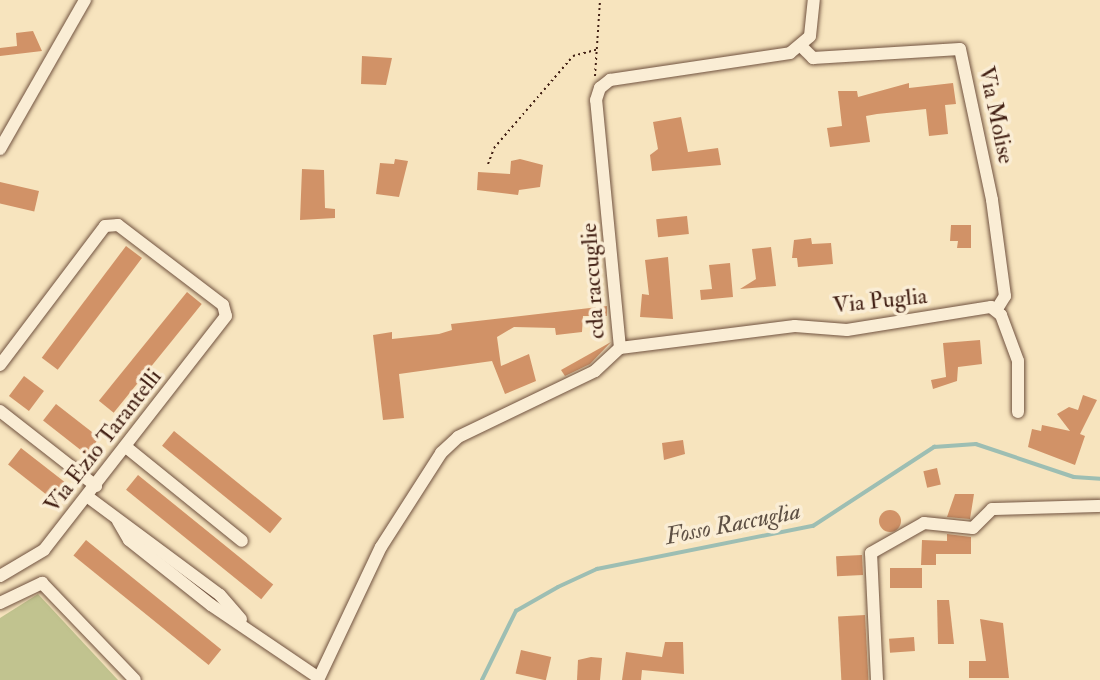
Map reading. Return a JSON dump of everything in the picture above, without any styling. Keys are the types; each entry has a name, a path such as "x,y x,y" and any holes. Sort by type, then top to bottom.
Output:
{"street":[{"path":"0,149 85,0"},
{"path":"600,89 610,80 802,47 814,23 814,0"},
{"name":"Via Molise","path":"802,47 813,58 960,49 992,200 1005,296 997,309"},
{"name":"cda raccuglie","path":"318,679 381,547 441,453 458,437 595,371 620,348 596,100 600,89"},
{"name":"Via Ezio Tarantelli","path":"0,365 105,226 118,225 223,305 226,316 88,497 44,550 0,576"},
{"path":"997,309 1018,361 1018,412"},
{"name":"Via Puglia","path":"620,348 795,326 847,330 997,309"},
{"path":"0,411 96,486"},
{"path":"126,447 242,541"},
{"path":"88,497 220,595 248,627 318,679"},
{"path":"877,680 872,553 924,523 973,528 992,509 1100,506"},
{"path":"0,603 42,583 135,680"}],"path":[{"path":"600,0 596,50 600,89"},
{"path":"488,164 494,148 573,57 596,50"}],"green space":[{"path":"38,594 118,680 0,680 0,618"}],"building":[{"path":"33,31 42,51 0,56 0,48 17,46 16,33"},
{"path":"362,56 392,58 386,85 361,84"},
{"path":"909,83 909,88 953,83 956,104 945,105 948,134 929,136 926,109 877,114 866,116 870,142 830,147 827,128 842,126 838,91 857,91 858,97"},
{"path":"681,117 688,152 718,148 721,165 652,171 650,155 658,149 653,122"},
{"path":"395,159 408,161 399,197 376,194 380,163 394,164"},
{"path":"520,159 543,165 540,187 519,190 518,195 477,190 478,172 510,174 511,161"},
{"path":"302,169 324,170 325,208 335,209 335,218 300,220"},
{"path":"0,182 39,191 34,211 0,204"},
{"path":"687,216 689,234 658,237 656,219"},
{"path":"951,225 971,225 971,248 957,248 958,241 950,241"},
{"path":"811,238 812,244 831,243 833,264 798,267 797,258 792,258 794,240"},
{"path":"126,246 142,258 58,370 42,358"},
{"path":"771,247 776,286 740,289 756,279 752,249"},
{"path":"668,257 673,319 640,317 642,294 649,295 645,260"},
{"path":"730,263 733,297 701,300 700,290 712,289 709,265"},
{"path":"187,292 202,304 114,413 99,401"},
{"path":"607,306 607,316 583,316 582,332 556,335 555,328 514,327 497,337 501,366 529,354 536,381 505,394 492,361 399,374 404,418 383,420 373,335 392,332 392,339 439,334 452,330 451,324"},
{"path":"980,340 982,364 958,367 957,381 933,389 931,380 946,377 943,343"},
{"path":"611,342 590,364 565,376 561,370"},
{"path":"24,376 44,391 29,411 9,396"},
{"path":"1083,395 1097,400 1080,434 1085,436 1075,465 1028,447 1032,429 1041,431 1042,425 1070,431 1057,414 1069,407 1078,410"},
{"path":"56,404 99,438 86,454 43,421"},
{"path":"174,431 282,518 270,533 162,446"},
{"path":"683,440 685,454 664,460 662,443"},
{"path":"21,448 64,482 51,498 8,465"},
{"path":"937,468 941,485 927,488 923,471"},
{"path":"138,475 273,585 261,599 126,490"},
{"path":"955,494 974,494 970,519 947,517"},
{"path":"890,510 898,513 901,521 898,529 890,532 882,529 879,521 882,513"},
{"path":"947,534 971,537 971,554 936,554 936,565 921,565 922,540 947,541"},
{"path":"86,540 221,650 209,665 73,556"},
{"path":"862,555 863,575 837,576 836,556"},
{"path":"890,568 922,568 922,588 890,588"},
{"path":"937,600 949,600 954,644 938,644"},
{"path":"865,615 868,680 841,680 838,616"},
{"path":"980,619 1003,623 1009,678 969,678 969,661 986,661"},
{"path":"914,637 915,651 890,653 889,639"},
{"path":"665,642 683,642 684,674 642,670 641,680 622,680 626,652 662,657"},
{"path":"521,650 551,657 546,680 516,673"},
{"path":"602,658 600,680 577,680 578,660"}],"waterway":[{"name":"Fosso Raccuglia","path":"482,680 516,611 558,587 597,569 813,526 934,447 976,444 1074,477 1100,479"}]}
